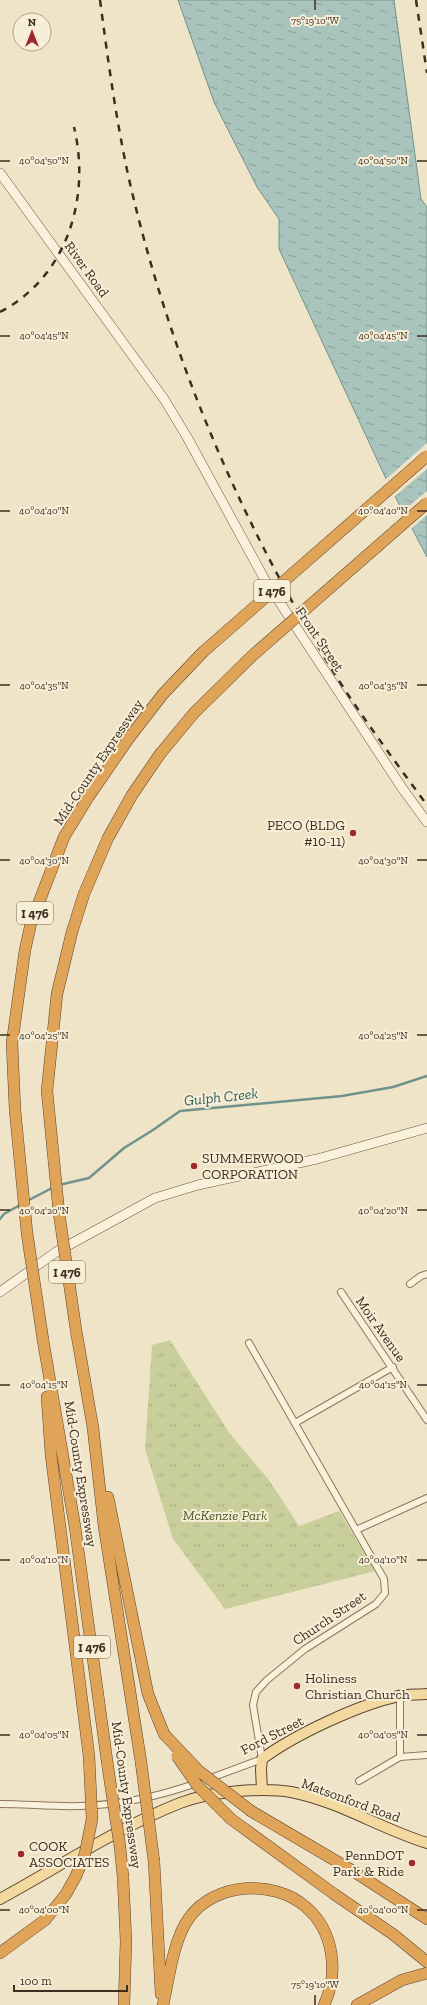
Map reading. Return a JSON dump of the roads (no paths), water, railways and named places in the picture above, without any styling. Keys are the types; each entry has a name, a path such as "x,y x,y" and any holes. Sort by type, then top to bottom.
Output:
{"highway":[{"name":"Mid-County Expressway","path":"124,2005 126,1941 120,1847 75,1527 43,1340 27,1233 15,1110 12,1042 24,950 31,923 64,837 89,796 129,738 163,694 203,652 427,456"},
{"name":"Mid-County Expressway","path":"162,2005 154,1861 141,1762 104,1526 93,1428 76,1330 56,1194 47,1091 57,994 72,932 84,894 108,838 132,795 160,754 194,713 252,656 427,503"},
{"path":"0,1958 45,1920 66,1894 76,1876 85,1854 92,1818 89,1756 51,1455 43,1340"},
{"path":"93,1428 148,1694 164,1734 180,1762 197,1784 231,1819 334,1894 394,1935 427,1962"},
{"path":"164,1734 199,1771 251,1812 353,1870 427,1919"},
{"path":"162,2005 179,1936 189,1918 202,1905 219,1894 234,1890 250,1889 275,1892 297,1901 307,1908 320,1926 327,1939 333,1963 331,1988 324,2005"},
{"path":"0,1953 35,1928"},
{"path":"394,1935 427,1952"},
{"path":"357,2005 402,1980 427,1973"}],"main road":[{"name":"River Road","path":"0,173 152,381"},
{"name":"Front Street","path":"152,381 183,430 247,549 280,604 402,788 427,822"},
{"path":"0,1292 56,1252 155,1198 198,1185 316,1159 427,1128"},
{"name":"Ford Street","path":"262,1759 275,1749 322,1725 374,1703 400,1696 427,1694"},
{"name":"Church Street","path":"262,1759 260,1768 262,1790"},
{"name":"Matsonford Road","path":"0,1899 105,1840 180,1803 208,1795 262,1790 291,1792 373,1821 427,1843"}],"street":[{"path":"410,1284 421,1276 427,1274"},
{"name":"Moir Avenue","path":"341,1292 393,1367 427,1420"},
{"name":"Church Street","path":"249,1343 384,1579 385,1593 376,1604 305,1649 267,1680 256,1692 253,1705 262,1759"},
{"path":"295,1423 393,1367"},
{"path":"356,1530 427,1498"},
{"path":"400,1696 400,1757"},
{"path":"359,1781 400,1757 427,1755"},
{"name":"Ford Street","path":"0,1804 80,1806 130,1801 182,1788 262,1759"}],"water":[{"path":"178,0 394,0 421,199 427,207 427,557 388,483 279,249 279,219 257,187 214,102"}],"waterway":[{"name":"Gulph Creek","path":"59,1185 89,1178 124,1148 180,1111 342,1096 393,1087 427,1076"},
{"name":"Gulph Creek","path":"27,1201 54,1187"},
{"name":"Gulph Creek","path":"0,1219 4,1214 20,1205"}],"railway":[{"path":"100,0 120,135 129,179 146,246 166,313 189,379 215,444 275,570 309,631 355,705 427,805"},
{"path":"416,0 427,73"},
{"path":"0,312 23,297 42,278 57,257 68,233 76,208 79,181 78,154 74,127"}],"place":[{"name":"PECO (BLDG #10-11)","path":"353,833"},
{"name":"SUMMERWOOD CORPORATION","path":"194,1166"},
{"name":"Holiness Christian Church","path":"297,1686"},
{"name":"COOK ASSOCIATES","path":"21,1854"},
{"name":"PennDOT Park & Ride","path":"412,1863"}],"park label":[{"name":"McKenzie Park","path":"225,1515"}]}
